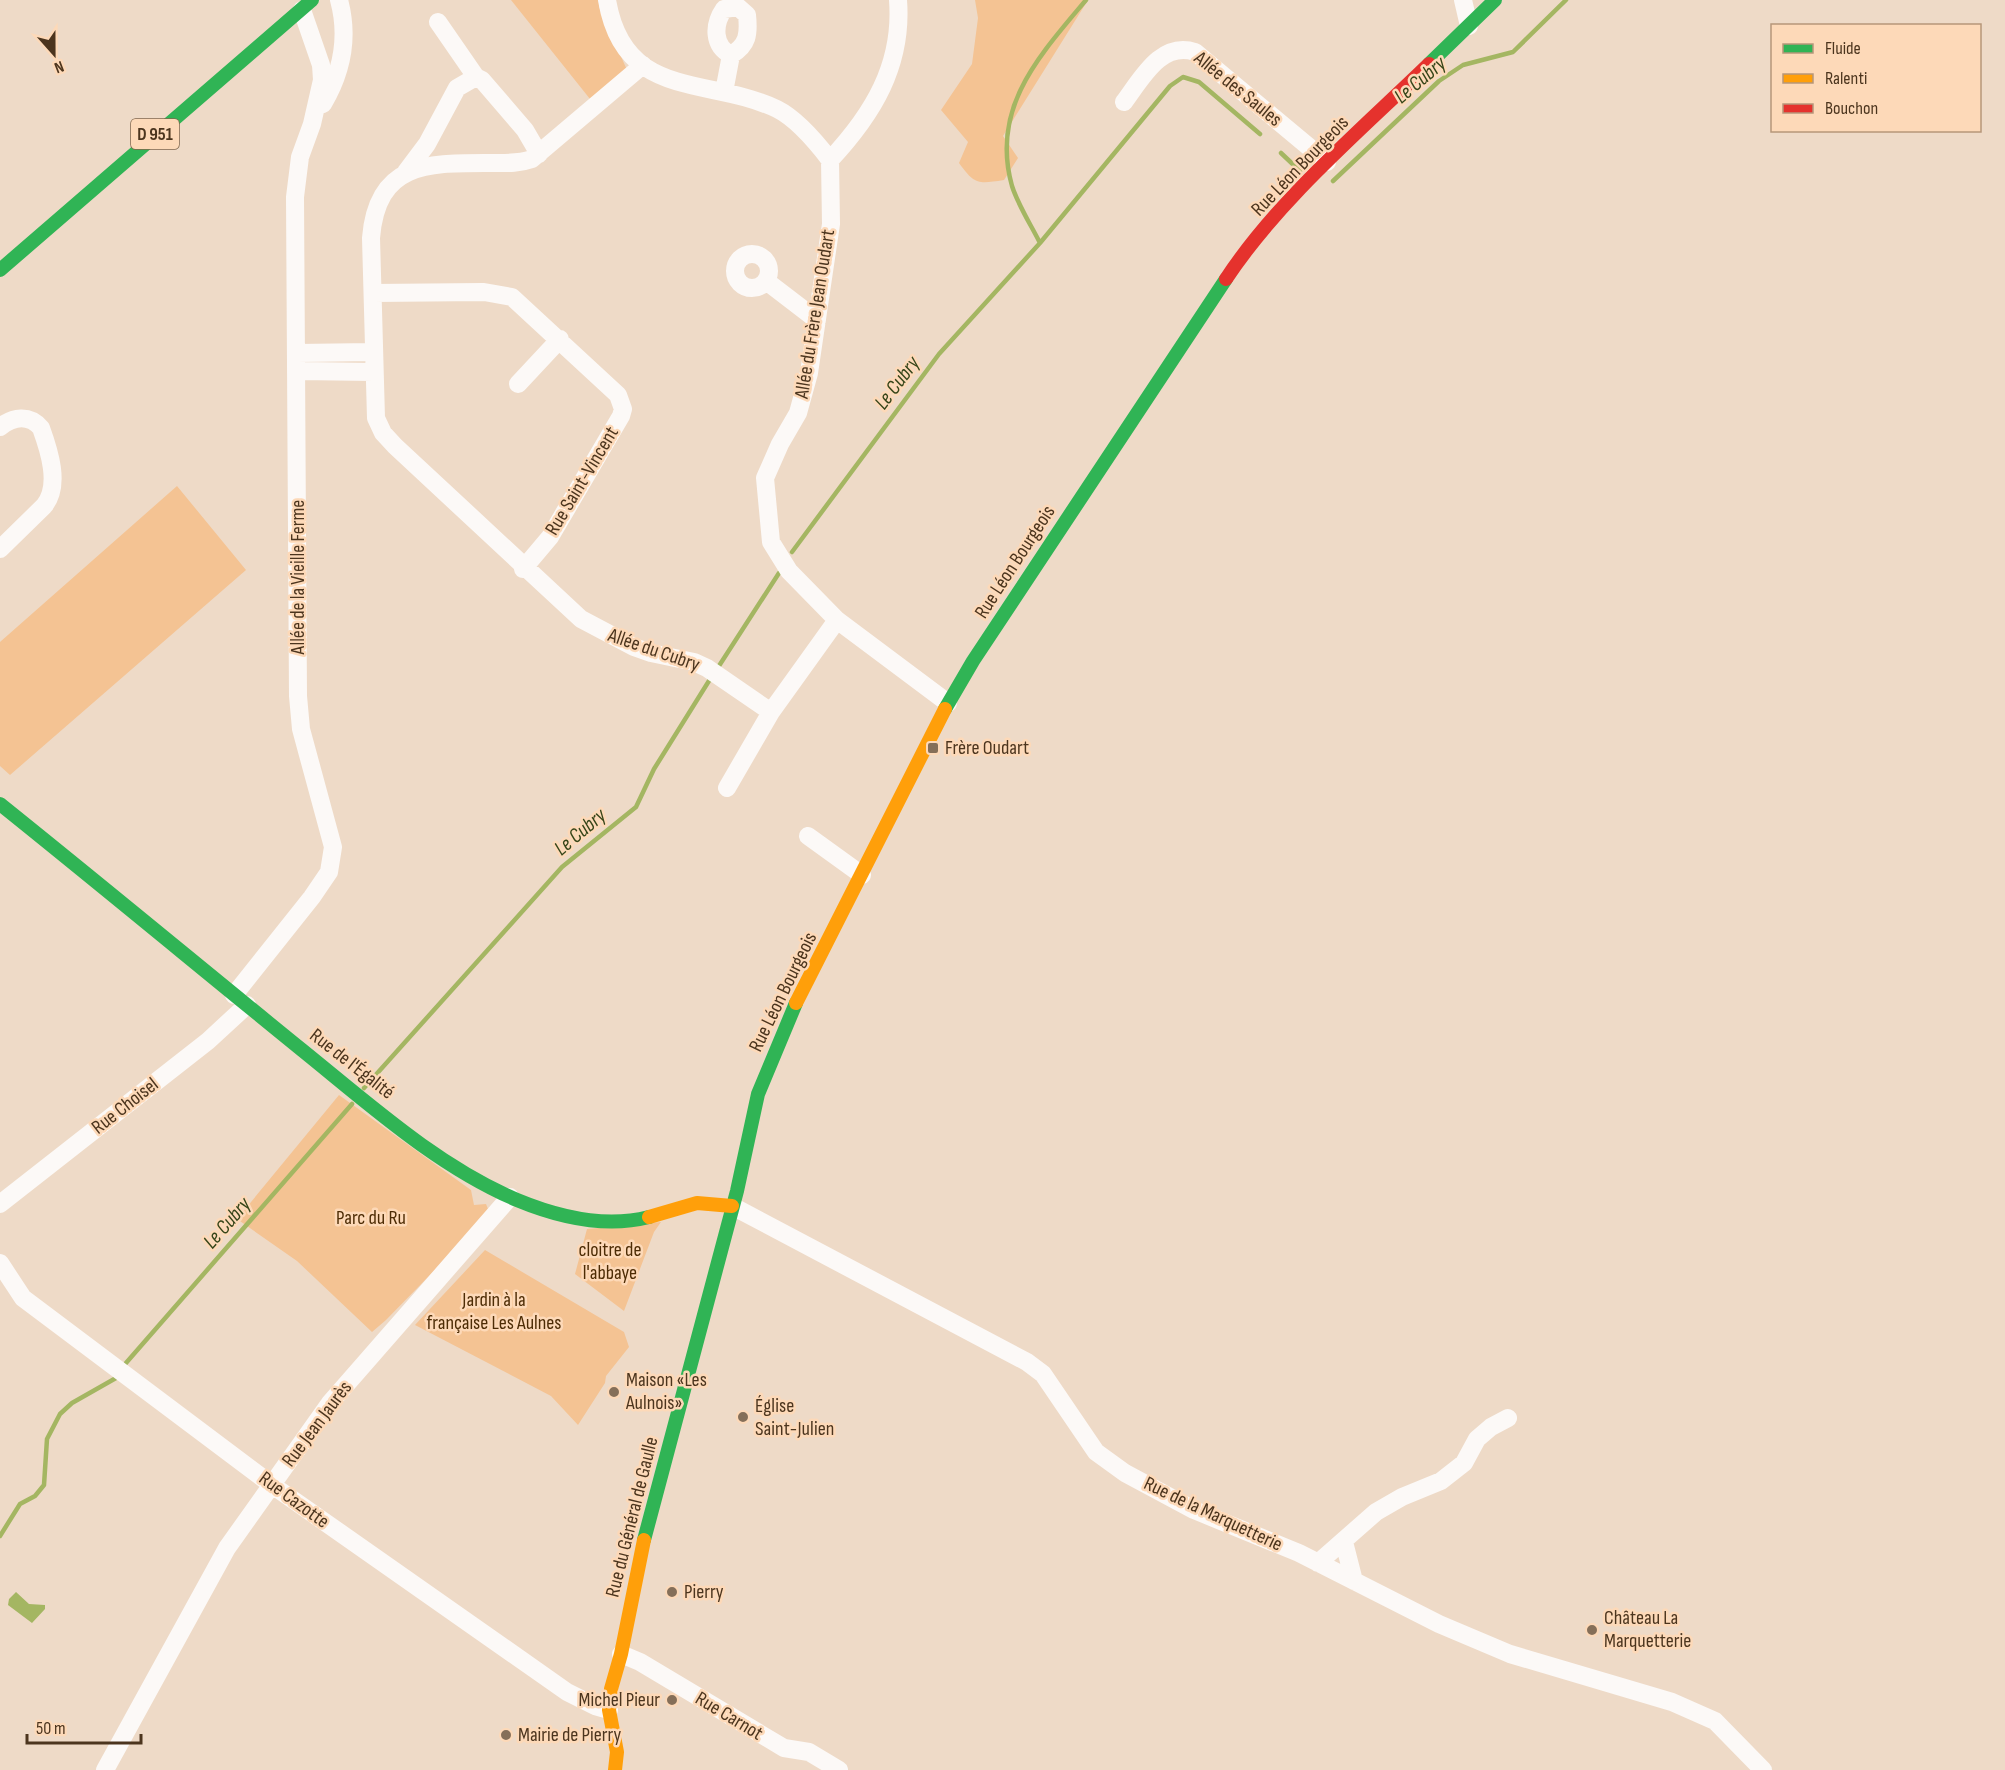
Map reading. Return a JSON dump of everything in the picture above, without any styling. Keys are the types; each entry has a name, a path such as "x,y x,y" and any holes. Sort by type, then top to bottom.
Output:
{"street":[{"name":"Allée de la Vieille Ferme","path":"312,124 332,88 340,64 344,35 339,0"},
{"path":"607,0 615,30 626,47 643,65 673,82 724,92 780,110 830,160 864,119 884,85 895,50 898,0"},
{"path":"1463,0 1469,26"},
{"name":"Rue Léon Bourgeois","path":"732,1206 758,1094 774,1051 948,703 979,652 1239,259 1327,162 1495,0"},
{"name":"Allée de la Vieille Ferme","path":"241,1000 329,872 333,847 301,729 298,696 298,371 295,197 300,157 312,124 322,80 303,2"},
{"name":"D 951","path":"0,270 264,32 303,2"},
{"name":"D 951","path":"129,156 176,108 303,2"},
{"name":"D 951","path":"264,32 279,10"},
{"path":"438,22 476,77 482,80 525,130 539,154"},
{"path":"264,32 301,40 318,58"},
{"name":"Allée des Saules","path":"1124,102 1149,68 1163,56 1184,48 1195,52 1327,162"},
{"path":"724,92 731,55"},
{"path":"405,173 437,163 525,162 539,154 643,65"},
{"path":"476,77 457,88 428,144 405,173 387,190 372,219 376,418 383,433 523,568"},
{"name":"Allée du Frère Jean Oudart","path":"830,160 831,224 809,373 798,413 780,444 765,478 766,509 771,542 789,571 837,620 948,703"},
{"path":"765,281 817,320"},
{"name":"Rue Saint-Vincent","path":"373,293 484,292 507,295 518,301 618,395 623,409 550,537 523,568"},
{"path":"519,384 560,339"},
{"path":"297,353 373,352"},
{"path":"298,371 374,372"},
{"path":"0,427 18,418 36,422 41,428 54,488 45,506 0,549"},
{"name":"Allée du Cubry","path":"523,568 574,614 634,647 694,662 707,668 771,712"},
{"path":"727,788 771,712 837,620"},
{"name":"Rue de l'Égalité","path":"0,804 241,1000 432,1151 510,1197 545,1211 607,1222 645,1218 692,1203 712,1200 732,1206"},
{"path":"808,836 862,875"},
{"name":"Rue Choisel","path":"0,1204 208,1041 241,1000"},
{"name":"Rue Jean Jaurès","path":"105,1770 227,1548 330,1403 510,1197"},
{"name":"Rue de la Marquetterie","path":"732,1206 1027,1362 1043,1374 1096,1452 1125,1473 1194,1510 1318,1563 1439,1624 1510,1654 1672,1702 1715,1721 1763,1770"},
{"name":"Rue du Général de Gaulle","path":"615,1770 617,1752 609,1710 611,1689 621,1654 639,1559 732,1206"},
{"name":"Rue Cazotte","path":"0,1263 23,1298 272,1485 567,1692 609,1710"},
{"path":"1318,1563 1376,1512 1402,1497 1441,1481 1464,1463 1477,1439 1491,1427 1508,1418"},
{"path":"1344,1542 1354,1581"},
{"name":"Rue Carnot","path":"621,1654 640,1662 783,1748 808,1752 839,1770"}],"green space":[{"path":"511,0 599,0 599,7 627,70 590,99"},
{"path":"975,0 1088,0 1003,136 1018,158 1004,180 988,182 973,179 959,163 968,142 941,110 972,64 978,18"},
{"path":"177,486 246,570 10,775 0,766 0,642"},
{"name":"Parc du Ru","path":"339,1095 471,1190 474,1205 486,1204 488,1209 472,1232 372,1332 297,1261 237,1219"},
{"name":"cloitre de l'abbaye","path":"661,1222 654,1232 624,1311 575,1274 587,1229"},
{"name":"Jardin à la française Les Aulnes","path":"485,1250 624,1332 629,1347 606,1376 605,1383 578,1425 551,1396 415,1325"}],"shaded area":[{"path":"16,1592 29,1604 45,1605 45,1609 32,1623 8,1605 9,1599"}],"waterway":[{"name":"Le Cubry","path":"1040,243 1012,186 1007,158 1008,132 1013,108 1023,85 1036,63 1086,0"},
{"name":"Le Cubry","path":"1333,181 1439,81 1463,65 1513,52 1566,0"},
{"name":"Le Cubry","path":"792,552 939,354 1040,243 1170,86 1183,77 1199,82 1260,134"},
{"name":"Le Cubry","path":"1281,153 1300,171"},
{"name":"Le Cubry","path":"717,669 779,573"},
{"name":"Le Cubry","path":"364,1088 562,867 636,807 654,769 712,676"},
{"name":"Le Cubry","path":"126,1363 352,1104"},
{"name":"Le Cubry","path":"0,1536 20,1504 35,1496 44,1485 47,1439 60,1414 72,1403 116,1378"}],"traffic: fast":[{"path":"0,270 312,0"},
{"path":"1429,64 1495,0"},
{"path":"945,709 973,661 1226,279"},
{"path":"0,804 378,1112 459,1170 517,1200 565,1216 599,1221 649,1217"},
{"path":"644,1540 737,1191 758,1094 796,1003"}],"traffic: slow":[{"path":"796,1003 945,709"},
{"path":"649,1217 697,1203 732,1206"},
{"path":"615,1770 617,1752 609,1710 611,1689 621,1654 644,1540"}],"traffic: jam":[{"path":"1226,279 1270,221 1295,194 1429,64"}],"place":[{"name":"Frère Oudart","path":"933,748"},
{"name":"Maison «Les Aulnois»","path":"614,1392"},
{"name":"Église Saint-Julien","path":"743,1417"},
{"name":"Pierry","path":"672,1592"},
{"name":"Château La Marquetterie","path":"1592,1630"},
{"name":"Michel Pieur","path":"672,1700"},
{"name":"Mairie de Pierry","path":"506,1735"}]}
